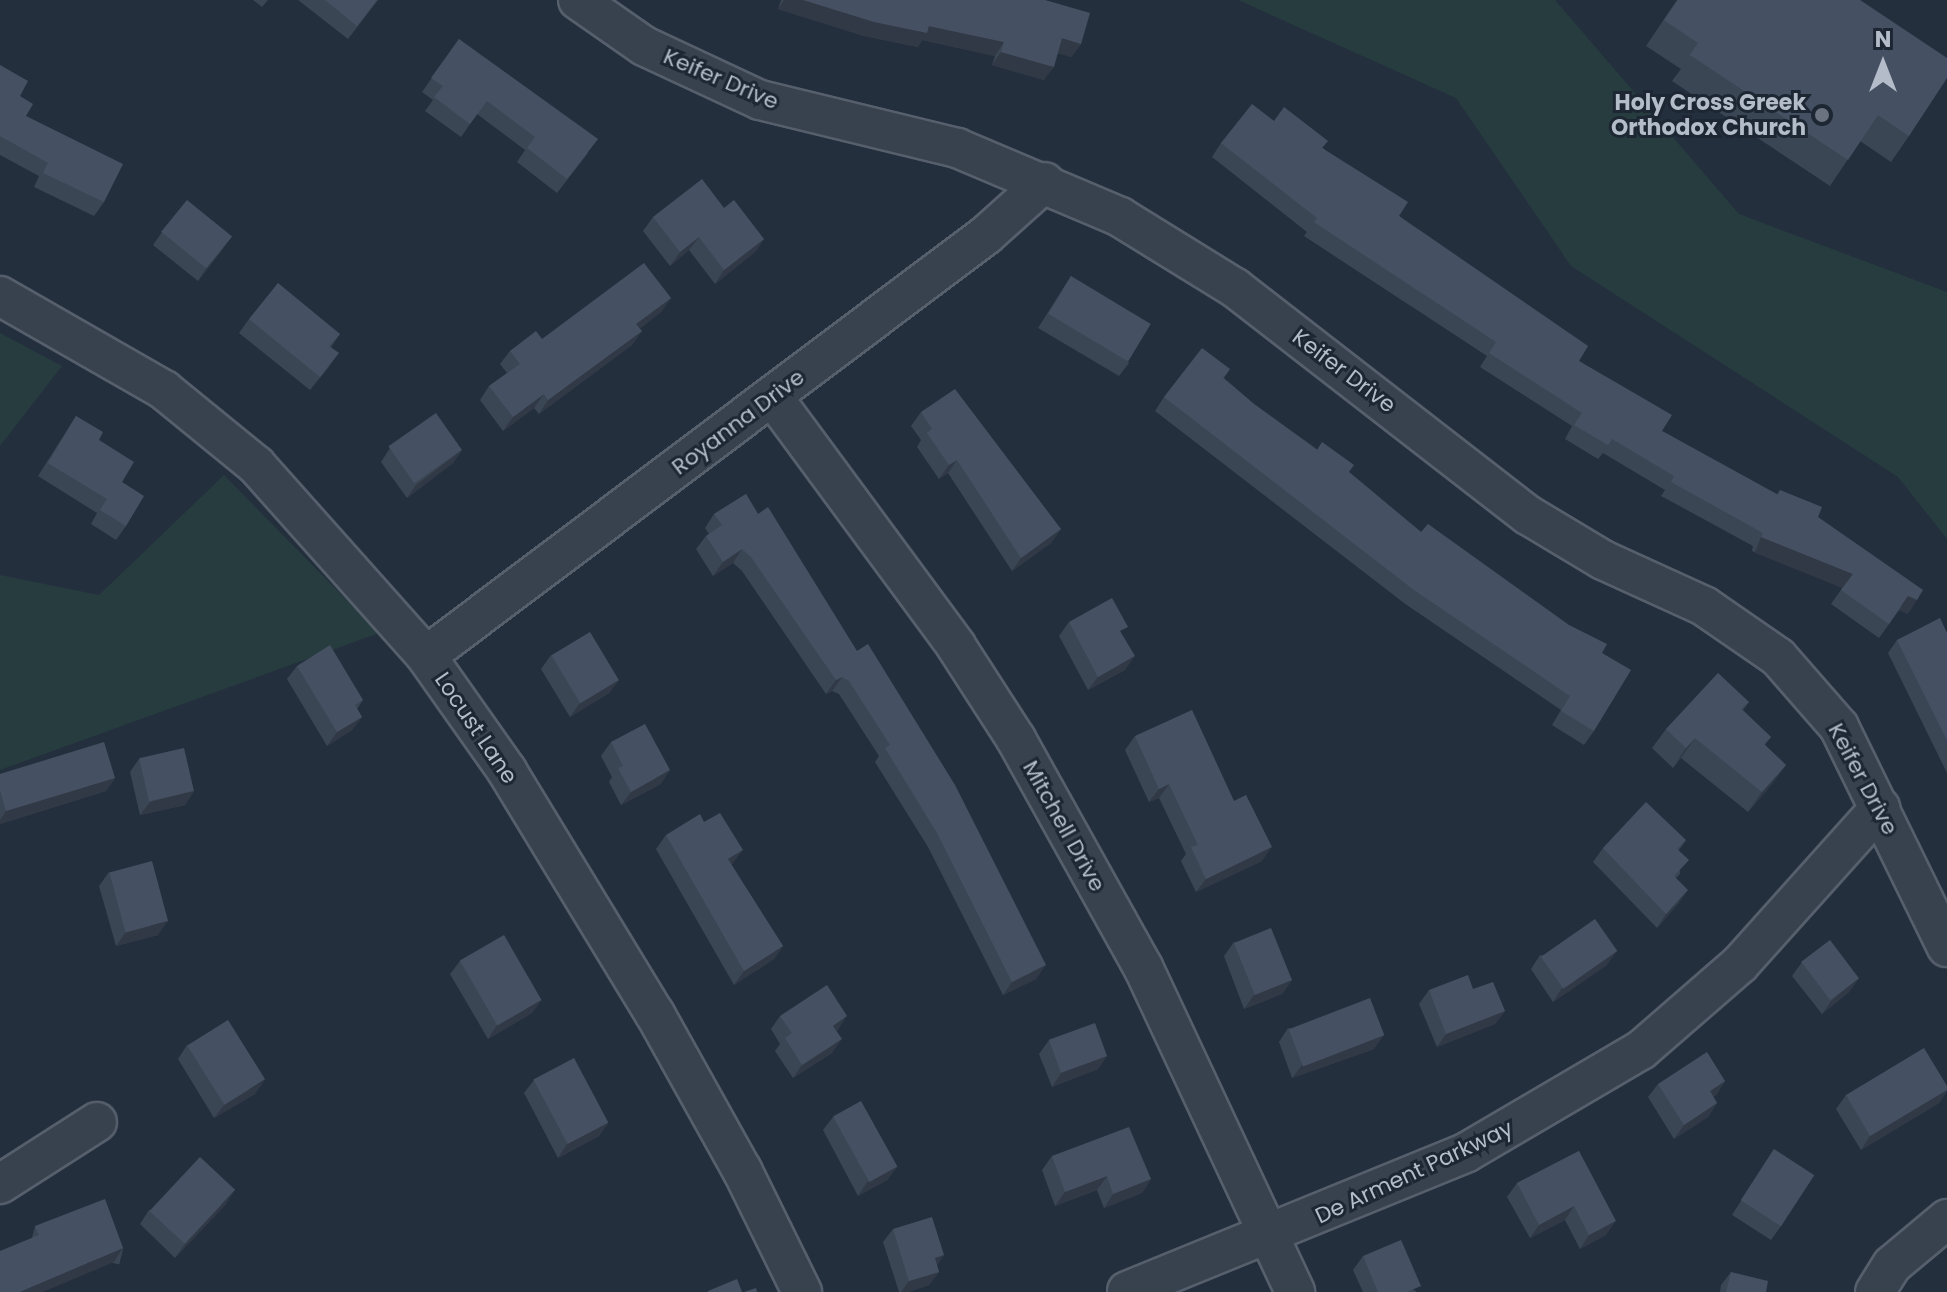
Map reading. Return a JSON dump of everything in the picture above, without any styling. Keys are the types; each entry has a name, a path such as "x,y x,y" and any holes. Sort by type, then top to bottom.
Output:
{"street":[{"name":"Keifer Drive","path":"578,0 644,46 760,100 957,148 1045,182 1120,217 1235,288 1528,515 1603,560 1704,606 1778,657 1839,727 1947,947"},
{"name":"Royanna Drive","path":"426,656 986,235 1045,182"},
{"name":"Locust Lane","path":"0,296 164,390 256,465 426,656 507,771 655,1014 742,1170 802,1292"},
{"name":"Mitchell Drive","path":"772,396 956,646 1016,739 1143,967 1295,1292"},
{"name":"De Arment Parkway","path":"1127,1291 1270,1237 1467,1152 1641,1050 1740,964 1880,808"},
{"path":"0,1184 97,1122"},
{"path":"1875,1292 1892,1265 1947,1219"}],"green space":[{"path":"1238,0 1555,0 1739,214 1947,292 1947,539 1898,477 1571,266 1456,98"},
{"path":"0,333 62,366 0,446"},
{"path":"224,475 379,633 0,770 0,575 99,595"}],"building":[{"path":"325,0 377,0 357,26"},
{"path":"803,0 1045,0 1090,13 1081,44 1062,38 1054,67 1001,52 1004,42 929,26 927,33 874,22"},
{"name":"Holy Cross Greek Orthodox Church","path":"1678,0 1860,0 1947,58 1947,78 1909,136 1878,115 1848,160 1690,55 1698,43 1664,20"},
{"path":"459,39 598,139 567,179 527,148 535,137 487,101 470,124 434,97 443,86 431,78"},
{"path":"0,65 28,81 20,96 33,104 26,116 123,164 104,202 43,173 48,163 0,136"},
{"path":"1252,104 1274,121 1284,107 1328,141 1322,148 1408,202 1399,216 1588,346 1579,361 1672,415 1662,431 1778,495 1780,490 1822,507 1818,517 1923,590 1917,600 1908,596 1889,624 1841,590 1853,574 1761,537 1763,533 1671,482 1674,476 1612,439 1608,445 1574,425 1582,413 1489,353 1496,342 1314,222 1317,218 1221,143"},
{"path":"702,179 724,208 734,200 764,239 724,270 699,237 680,252 653,217"},
{"path":"187,200 232,237 206,268 161,232"},
{"path":"644,263 671,298 636,324 642,331 548,400 544,394 513,417 489,386 520,364 510,351 536,331 542,339"},
{"path":"1071,276 1151,324 1128,362 1048,314"},
{"path":"278,283 340,334 329,346 339,353 320,377 249,319"},
{"path":"1202,348 1230,369 1223,378 1317,450 1322,442 1354,465 1349,472 1421,532 1428,524 1569,625 1607,644 1602,653 1631,670 1594,731 1561,711 1570,696 1414,590 1164,397"},
{"path":"955,389 1061,529 1021,558 957,460 949,465 927,433 932,429 921,412"},
{"path":"436,413 462,450 414,483 388,446"},
{"path":"76,416 103,432 99,440 134,462 122,482 144,496 126,526 100,510 107,499 48,463"},
{"path":"746,494 758,514 768,507 857,651 868,644 955,785 1046,965 1012,982 937,833 885,748 890,745 849,681 842,677 836,680 751,557 742,549 723,562 706,536 722,525 714,514"},
{"path":"1112,598 1128,627 1120,631 1135,656 1098,677 1069,622"},
{"path":"1940,618 1947,633 1947,740 1897,640"},
{"path":"590,632 619,680 580,703 551,655"},
{"path":"330,645 363,700 355,705 362,717 337,732 297,666"},
{"path":"1718,673 1749,702 1741,709 1771,737 1764,744 1786,765 1762,792 1695,738 1686,748 1666,729"},
{"path":"1192,710 1234,801 1246,795 1272,847 1206,879 1191,847 1198,845 1169,784 1159,789 1135,736"},
{"path":"645,724 670,770 631,792 618,768 623,766 611,742"},
{"path":"104,742 115,778 6,811 0,790 0,774"},
{"path":"184,748 194,791 149,801 139,758"},
{"path":"1646,802 1686,840 1677,849 1689,860 1674,876 1688,890 1666,914 1603,848"},
{"path":"720,813 743,850 728,859 783,946 744,971 666,835 700,814 704,822"},
{"path":"152,861 168,921 126,932 109,872"},
{"path":"1595,919 1617,951 1563,989 1541,957"},
{"path":"1271,928 1292,980 1255,995 1234,943"},
{"path":"504,935 542,1000 497,1025 460,960"},
{"path":"1830,940 1859,978 1830,1000 1801,962"},
{"path":"1468,975 1473,989 1493,982 1505,1011 1446,1034 1429,990"},
{"path":"827,985 847,1016 833,1026 842,1039 802,1065 785,1038 792,1033 780,1016"},
{"path":"1370,998 1384,1035 1303,1067 1289,1029"},
{"path":"228,1020 265,1079 224,1105 187,1045"},
{"path":"1095,1023 1107,1056 1061,1073 1049,1040"},
{"path":"1924,1048 1947,1090 1870,1136 1846,1095"},
{"path":"1707,1052 1725,1081 1710,1091 1717,1103 1684,1125 1658,1084"},
{"path":"574,1058 608,1122 568,1144 533,1080"},
{"path":"861,1101 897,1167 869,1182 833,1117"},
{"path":"1129,1127 1151,1179 1113,1194 1107,1176 1065,1192 1052,1156"},
{"path":"1774,1149 1814,1175 1781,1226 1741,1200"},
{"path":"1579,1151 1616,1221 1589,1235 1574,1206 1539,1225 1517,1183"},
{"path":"200,1157 235,1190 185,1244 150,1211"},
{"path":"105,1199 123,1248 20,1292 0,1292 0,1251 39,1235 35,1226"},
{"path":"932,1217 944,1255 935,1258 939,1272 909,1281 893,1229"},
{"path":"1401,1240 1421,1286 1407,1292 1378,1292 1363,1256"},
{"path":"1731,1272 1768,1281 1766,1292 1726,1292"},
{"path":"737,1279 742,1292 708,1292 708,1291"}],"place":[{"name":"Holy Cross Greek Orthodox Church","path":"1822,115"}]}
